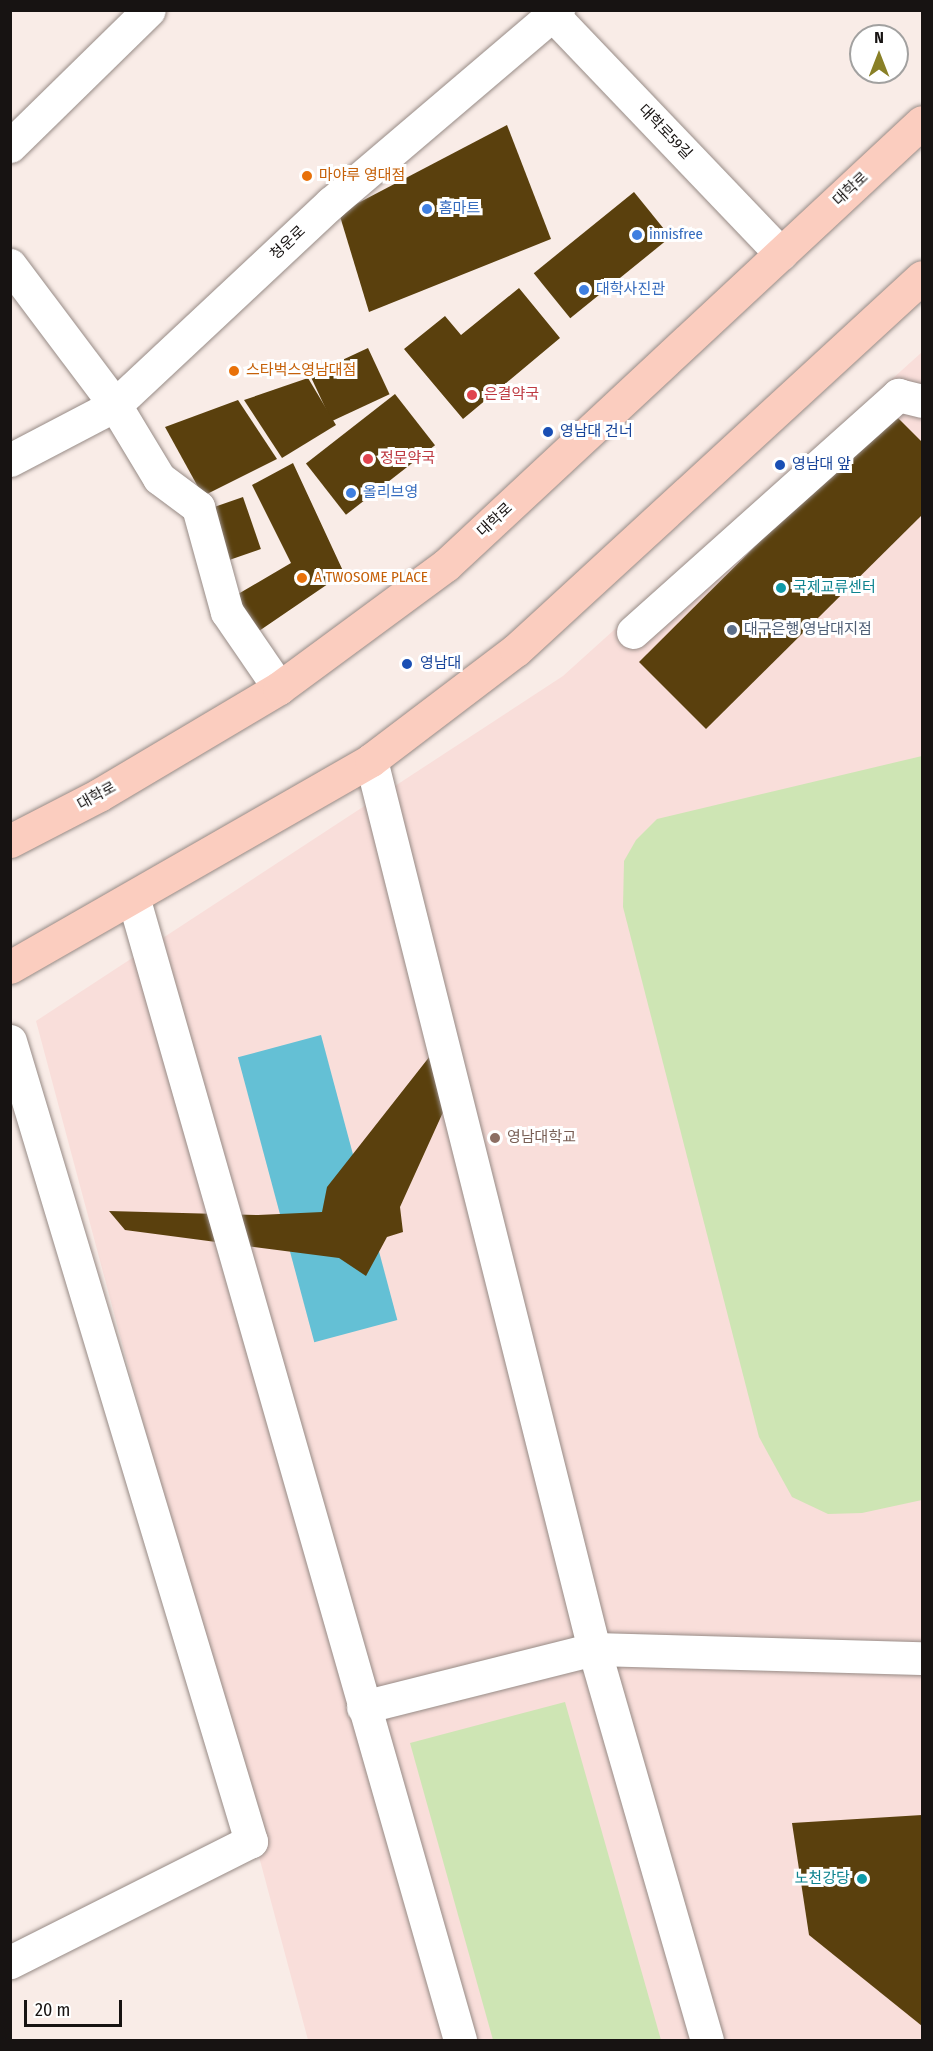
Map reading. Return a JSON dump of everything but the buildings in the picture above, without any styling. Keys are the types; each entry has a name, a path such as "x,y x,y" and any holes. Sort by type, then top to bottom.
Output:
{"main road":[{"name":"대학로","path":"10,841 99,795 279,688 446,565 922,122"},
{"path":"10,967 134,900 371,760 516,650 922,277"}],"street":[{"path":"10,146 149,10"},
{"name":"대학로59길","path":"553,12 781,254"},
{"name":"청운로","path":"10,460 115,405 331,203 553,12"},
{"path":"10,265 115,405 159,478 198,507 227,612 279,688"},
{"path":"633,632 898,395 922,401"},
{"path":"371,760 594,1648 707,2040"},
{"path":"134,900 460,2040"},
{"path":"10,1041 251,1841 10,1962"},
{"path":"363,1707 594,1648 922,1658"}],"shaded area":[{"name":"영남대학교","path":"922,352 922,2040 308,2040 36,1021 563,676"}],"green space":[{"path":"922,756 922,1500 862,1513 828,1514 792,1497 759,1437 623,907 624,861 636,840 657,819"},
{"path":"565,1702 661,2040 493,2040 410,1743"}],"water":[{"path":"321,1035 397,1320 314,1342 238,1057"}],"place":[{"name":"마야루 영대점","path":"307,176"},
{"name":"홈마트","path":"427,209"},
{"name":"innisfree","path":"637,235"},
{"name":"대학사진관","path":"584,290"},
{"name":"스타벅스영남대점","path":"234,371"},
{"name":"은결약국","path":"472,395"},
{"name":"영남대 건너","path":"548,432"},
{"name":"정문약국","path":"368,459"},
{"name":"영남대 앞","path":"780,465"},
{"name":"올리브영","path":"351,493"},
{"name":"A TWOSOME PLACE","path":"302,578"},
{"name":"국제교류센터","path":"781,588"},
{"name":"대구은행 영남대지점","path":"732,630"},
{"name":"영남대","path":"407,664"},
{"name":"영남대학교","path":"495,1138"},
{"name":"노천강당","path":"862,1879"}]}
